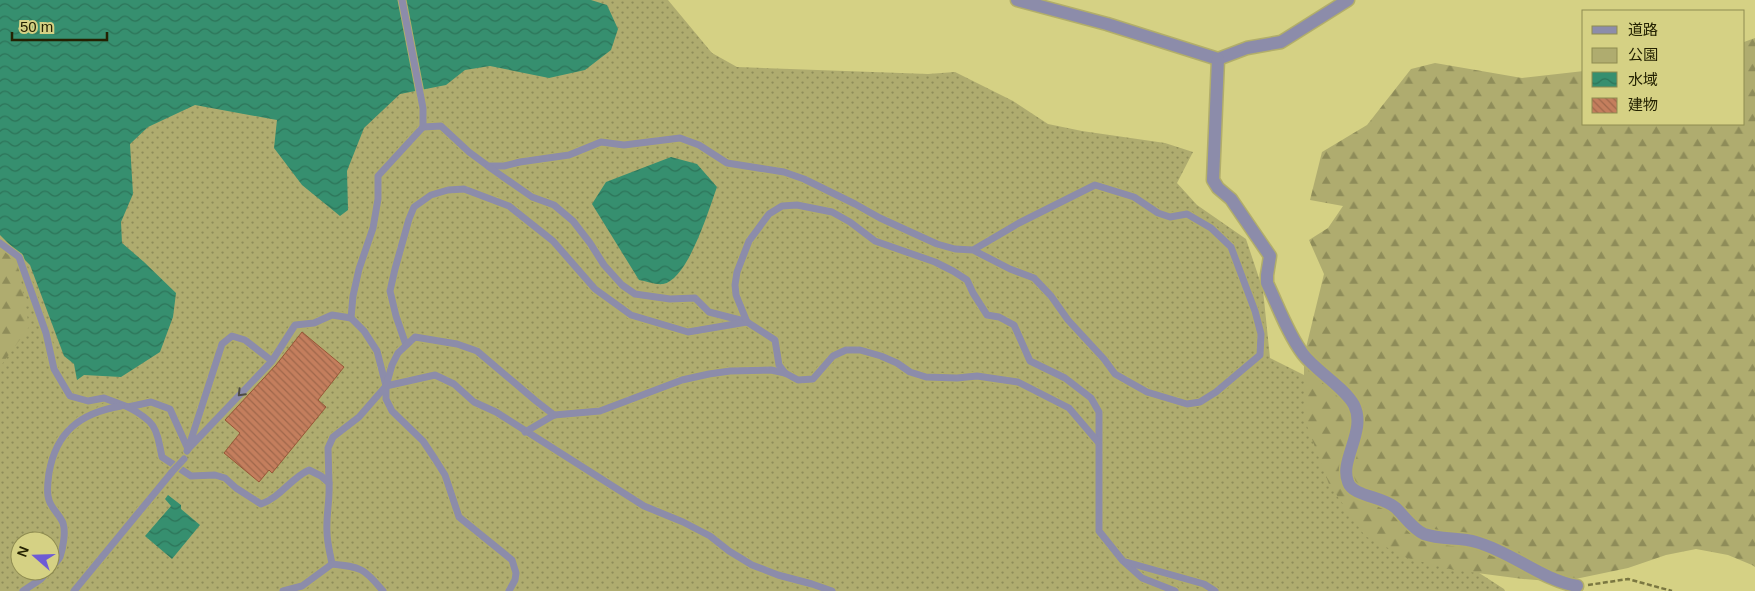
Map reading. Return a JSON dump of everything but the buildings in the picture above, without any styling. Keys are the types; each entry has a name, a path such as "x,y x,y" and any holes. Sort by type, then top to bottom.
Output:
{"street":[{"path":"1017,0 1107,24 1218,59 1247,48 1281,42 1348,0"},
{"path":"1218,59 1213,180 1218,188 1231,199 1270,256 1267,283 1300,349 1307,359 1353,404 1358,418 1346,475 1350,487 1361,494 1384,500 1395,507 1416,529 1425,534 1476,542 1492,548 1554,580 1577,586"}],"lane":[{"path":"351,318 353,296 359,268 373,228 378,199 378,176 423,127 423,108 402,0"},
{"path":"423,127 441,126 469,152 532,197 554,205 573,221 604,265 622,284 635,294 670,299 695,298 709,312 747,322 776,340 779,365 785,373"},
{"path":"488,166 504,166 569,155 601,142 624,145 680,138 699,144 727,163 784,172 822,187 880,218 937,244 955,249 973,250 1010,269 1034,278 1115,374 1147,392 1187,404 1200,402 1216,392 1260,355 1261,334 1255,311 1231,247 1211,228 1187,214 1170,217 1158,213 1134,197 1094,185 997,235 973,250"},
{"path":"406,345 390,291 395,269 414,207 431,195 448,190 464,189 509,206 553,241 595,289 631,315 688,332 747,322"},
{"path":"747,322 736,295 737,272 749,241 769,214 782,206 797,205 832,212 850,222 875,241 935,262 953,271 966,280 987,315 1014,325 1030,361 1066,378 1091,398 1099,412 1099,531 1123,561 1142,578 1176,591"},
{"path":"0,243 19,257 46,333 54,369 70,396 88,401 104,398 148,419 156,430 162,457 191,476 215,475 224,478 261,504 272,500 300,474 309,470 321,476 329,483"},
{"path":"188,449 274,359 295,325 314,323 332,315 351,318 364,331 377,351 386,386 386,399 392,410 423,441 446,475 459,517 512,560 516,573 515,580 509,591"},
{"path":"74,591 184,459 222,344 232,336 245,340 274,359"},
{"path":"332,564 326,534 330,498 328,448 333,437 359,418 386,386 395,359 415,337 457,344 477,351 536,402 554,414"},
{"path":"526,432 554,414 600,411 682,380 709,374 730,371 771,370 785,373 798,380 813,379 833,356 846,350 860,350 889,360 910,372 926,378 977,376 1018,382 1069,408 1098,442"},
{"path":"386,386 435,375 454,384 474,402 496,412 644,506 683,522 710,536 729,551 752,565 832,591"},
{"path":"60,558 64,539 63,524 48,500 48,482 55,450 73,425 88,415 102,409 151,402 170,409 188,449"},
{"path":"1123,561 1189,579 1204,584 1215,591"},
{"path":"283,591 302,586 332,564 357,567 371,577 383,591"},
{"path":"23,591 38,581"}],"path":[{"path":"1577,586 1628,579 1672,591"}],"green space":[{"path":"0,0 668,0 712,53 737,67 928,74 955,72 1013,101 1048,124 1165,143 1193,152 1177,183 1197,205 1246,239 1263,290 1270,358 1318,382 1456,558 1505,591 0,591"},
{"path":"1755,38 1755,567 1728,555 1696,549 1666,555 1628,568 1561,582 1523,579 1454,570 1407,558 1365,536 1329,484 1304,418 1304,356 1324,274 1309,240 1328,228 1343,206 1310,200 1322,152 1367,125 1411,69 1435,63 1522,78 1582,71 1582,125 1745,125 1745,42"},
{"path":"0,247 18,264 29,327 0,367"}],"water":[{"path":"0,0 591,0 607,5 618,29 611,50 585,70 549,78 490,66 465,70 446,85 400,94 364,128 347,171 348,210 340,216 302,185 274,148 277,120 195,105 148,127 130,144 133,194 121,222 122,243 176,293 173,317 160,352 121,377 84,375 77,380 74,364 64,356 30,265 0,235"},
{"path":"671,157 697,164 717,187 703,226 681,270 672,280 663,284 657,284 639,280 592,204 606,182"},
{"path":"168,495 181,505 181,509 200,525 172,559 145,536 171,506 165,499"}]}
